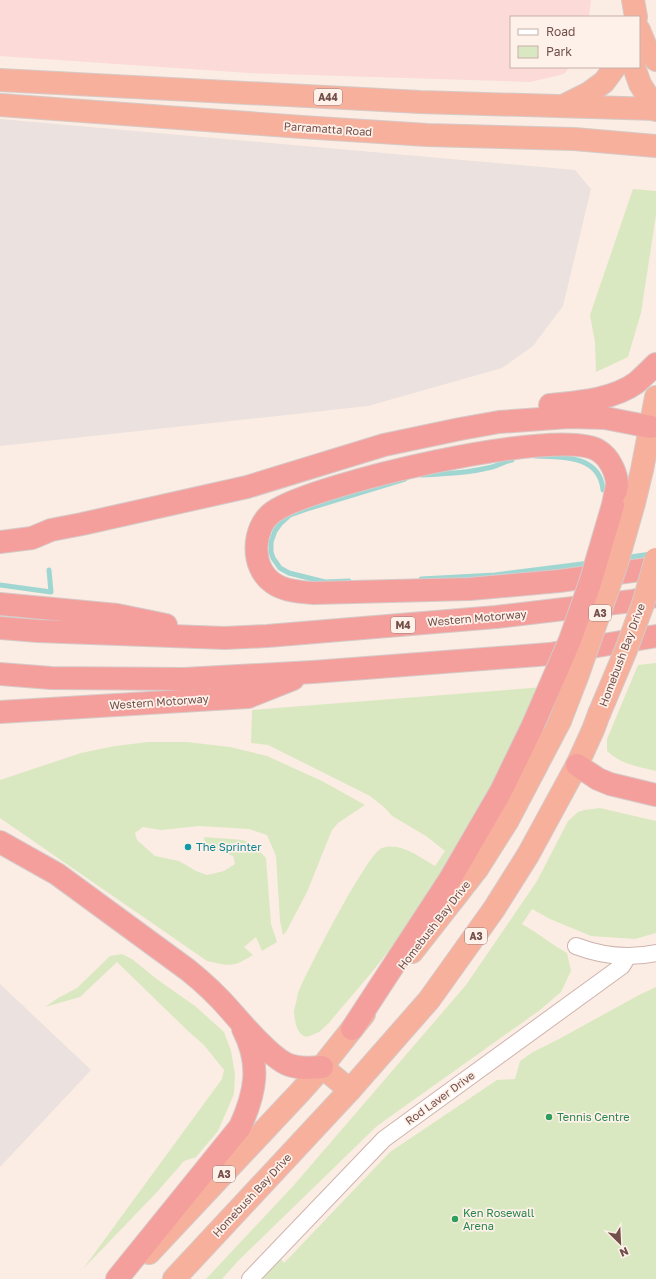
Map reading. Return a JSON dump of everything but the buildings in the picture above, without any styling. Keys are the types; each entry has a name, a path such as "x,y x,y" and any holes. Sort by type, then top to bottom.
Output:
{"highway":[{"path":"622,0 623,16"},
{"path":"633,0 636,16"},
{"path":"640,32 646,47 656,60"},
{"path":"564,106 604,82 614,68"},
{"path":"634,68 640,84 655,109"},
{"name":"A44","path":"0,80 420,102 655,109"},
{"name":"Parramatta Road","path":"0,105 310,128 427,135 574,139 656,146"},
{"path":"415,438 489,413 601,398 626,389 636,383 656,364"},
{"name":"A3","path":"623,504 653,428 656,398"},
{"path":"0,542 32,538 51,530 247,487 384,445 499,422 569,417 605,418 653,428"},
{"path":"352,1029 450,880 500,790 533,725 570,640 590,583 623,504 615,474 608,459 599,450 584,446 560,444 467,455 372,476 286,504 273,512 265,520 257,538 257,558 266,576 272,583 294,591 314,593 470,589 560,582 656,568"},
{"name":"Homebush Bay Drive","path":"125,1279 301,1092 477,870 508,820 560,721 617,563 623,504"},
{"path":"0,531 29,528 51,530"},
{"name":"Homebush Bay Drive","path":"174,1279 350,1090 429,1000 494,909 528,855 577,765 626,650 643,604 656,559"},
{"name":"Western Motorway","path":"0,628 38,631 225,638 267,636 496,617 632,601 656,596"},
{"name":"Western Motorway","path":"0,604 117,615 225,638"},
{"name":"Western Motorway","path":"0,674 51,678 184,679 313,672 550,654 656,636"},
{"name":"Western Motorway","path":"0,712 248,697 313,672"},
{"path":"560,721 562,745 566,755 577,765 598,779 610,784 656,795"},
{"path":"0,826 29,849 56,874"},
{"path":"0,842 56,874 188,970 209,988 258,1040 283,1062 289,1065 304,1067 322,1067 350,1090"},
{"path":"117,1279 240,1127 252,1097 255,1074 254,1060 248,1039 236,1018"}],"street":[{"path":"576,946 605,954 628,956 656,953"},
{"name":"Rod Laver Drive","path":"250,1279 384,1138 622,966 628,956"}],"shaded area":[{"path":"0,0 591,0 589,16 510,16 510,68 569,68 564,74 530,82 249,73 0,56"},
{"path":"0,119 575,170 591,189 563,306 533,346 502,368 368,406 0,446"},
{"path":"0,984 91,1070 0,1167"}],"green space":[{"path":"633,189 656,191 656,215 641,313 628,357 596,372 595,342 590,315"},
{"path":"656,663 656,771 624,762 613,756 607,751 607,739 638,665"},
{"path":"544,687 492,785 417,911 372,972 329,1023 319,1032 307,1037 302,1035 299,1032 294,1014 298,993 337,915 374,855 382,848 396,847 410,851 435,866 445,851 426,836 392,816 385,808 370,796 268,745 251,743 252,710"},
{"path":"148,742 187,742 230,747 267,756 322,781 365,805 338,823 332,830 307,892 283,935 280,921 276,856 267,835 249,829 199,826 161,830 143,827 135,833 137,840 155,856 179,861 196,871 207,875 224,871 235,864 233,856 205,845 204,837 243,840 254,845 266,858 271,924 277,942 262,951 256,937 244,947 253,955 236,964 227,965 207,961 0,818 0,780 81,753 115,746"},
{"path":"600,808 656,821 656,933 635,939 591,936 550,919 532,909 522,924 567,953 571,971 561,992 540,1010 377,1126 239,1260 222,1279 206,1279 294,1185 466,985 537,881 568,821 578,812"},
{"path":"122,954 132,959 158,980 195,1006 224,1032 231,1051 235,1074 234,1094 218,1131 196,1157 184,1161 157,1192 83,1269 222,1079 224,1070 204,1045 117,962 80,997 45,1007 77,988 110,956"},
{"name":"Tennis Centre","path":"656,987 656,1279 260,1279 280,1258 284,1263 390,1152 497,1080 515,1079 520,1061 533,1052"}],"waterway":[{"path":"536,456 568,458 588,464 595,470 600,479 603,490"},
{"path":"421,475 474,471 512,460"},
{"path":"349,581 325,582 289,573 280,568 271,552 271,542 275,531 290,515 405,479"},
{"path":"624,558 651,554"},
{"path":"421,579 495,575 590,563"},
{"path":"0,585 51,592 49,570"}],"place":[{"name":"The Sprinter","path":"188,847"},
{"name":"Tennis Centre","path":"549,1117"},
{"name":"Ken Rosewall Arena","path":"455,1219"}]}
